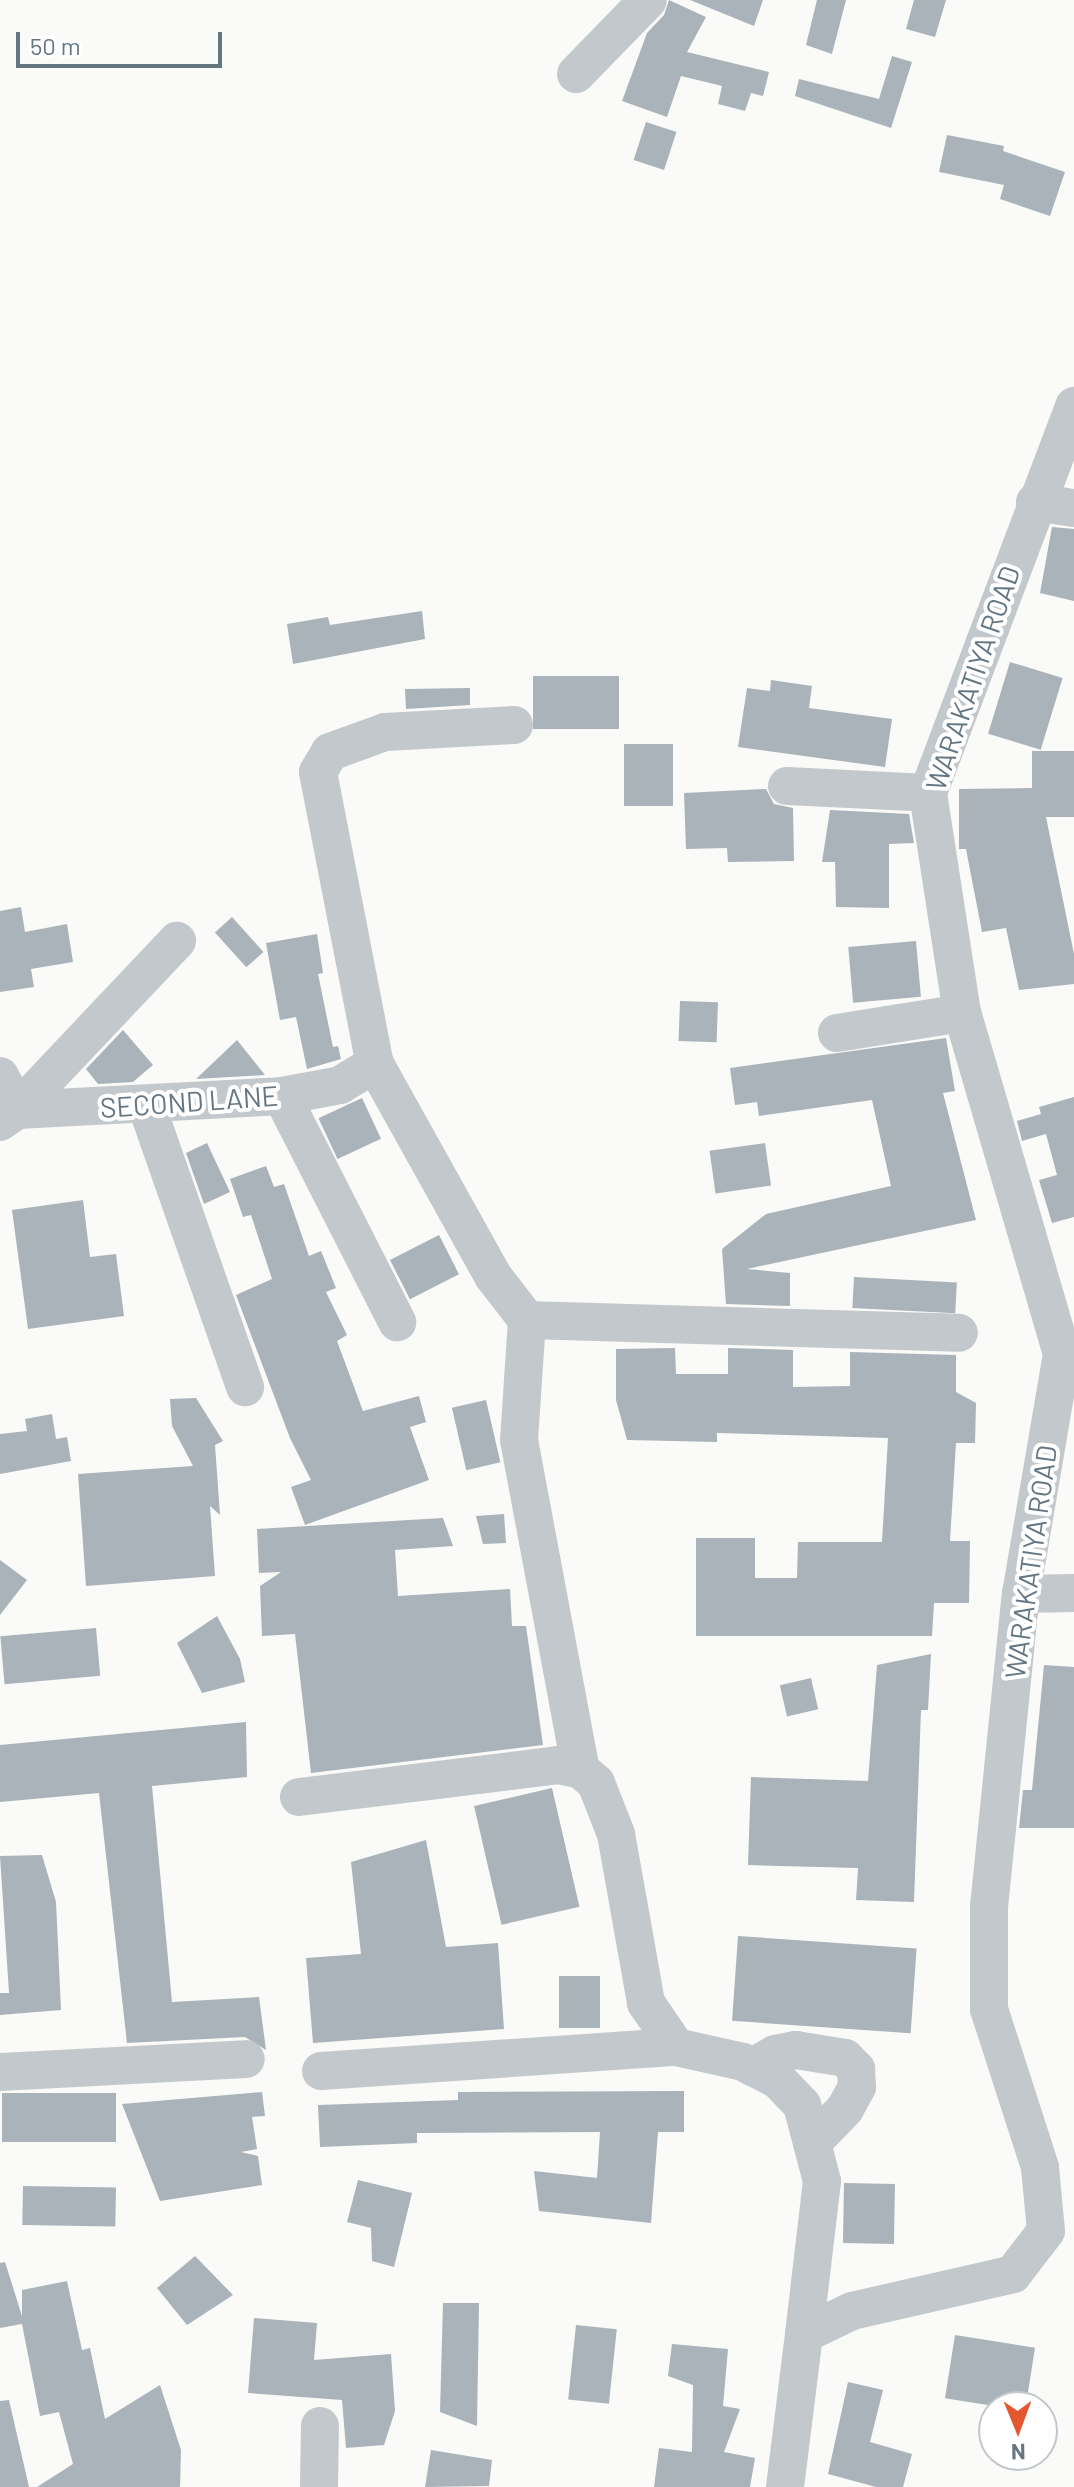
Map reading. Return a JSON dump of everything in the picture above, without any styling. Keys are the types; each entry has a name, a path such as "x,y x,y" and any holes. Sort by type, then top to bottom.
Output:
{"street":[{"path":"576,74 648,0"},
{"name":"WARAKATIYA ROAD","path":"804,2334 852,2311 1013,2274 1046,2231 1040,2167 989,2009 989,1907 1021,1594 1060,1459 1062,1354 962,1013 928,793 1035,502 1074,406"},
{"path":"1035,502 1074,508"},
{"path":"514,725 385,732 330,752 318,772 375,1064 493,1276 527,1320 519,1440 581,1770"},
{"path":"787,786 928,793"},
{"path":"8,1116 177,941"},
{"path":"837,1033 962,1013"},
{"name":"SECOND LANE","path":"8,1116 282,1096 340,1085 375,1064"},
{"path":"0,1076 8,1116"},
{"path":"282,1096 397,1322"},
{"path":"147,1107 245,1387"},
{"path":"527,1320 959,1333"},
{"path":"1021,1594 1074,1593"},
{"path":"299,1797 558,1765 581,1770 596,1783 616,1834 646,2003 676,2047"},
{"path":"321,2071 676,2047 752,2067 778,2080 802,2105 822,2181 785,2487"},
{"path":"752,2067 775,2054 796,2050 845,2058 856,2069 857,2087 845,2109 812,2143"},
{"path":"0,2072 246,2059"},
{"path":"319,2487 320,2426"}],"building":[{"path":"669,0 706,17 687,52 769,72 763,96 751,93 745,111 718,104 722,86 681,76 667,117 622,101 647,33 664,15"},
{"path":"690,0 763,0 754,26"},
{"path":"817,0 846,0 832,54 806,45"},
{"path":"914,0 946,0 935,37 906,29"},
{"path":"892,56 912,62 891,128 795,96 799,79 879,99"},
{"path":"646,122 676,132 664,170 634,160"},
{"path":"947,135 1004,146 1003,151 1065,172 1050,216 1000,199 1004,185 939,172"},
{"path":"1052,527 1074,529 1074,601 1040,593"},
{"path":"422,611 425,639 293,664 287,624 328,617 330,625"},
{"path":"1010,662 1063,678 1041,750 988,734"},
{"path":"533,676 619,676 619,729 533,729"},
{"path":"771,680 812,686 809,708 892,719 885,767 738,747 747,688 770,691"},
{"path":"470,688 470,705 406,709 405,689"},
{"path":"624,744 673,744 673,806 624,806"},
{"path":"1032,751 1074,751 1074,817 1046,817 1074,954 1074,984 1019,990 1006,928 982,932 966,849 959,849 959,789 1032,788"},
{"path":"766,789 774,804 793,808 794,861 728,862 727,848 686,849 684,793"},
{"path":"830,810 909,814 914,843 889,844 889,908 836,907 835,862 822,862"},
{"path":"21,907 25,932 67,924 73,962 31,969 34,987 0,992 0,911"},
{"path":"232,917 263,952 246,967 215,932"},
{"path":"317,934 323,973 318,974 333,1047 338,1046 341,1059 307,1069 296,1017 280,1020 266,943"},
{"path":"916,941 921,997 853,1003 848,947"},
{"path":"680,1001 718,1002 717,1042 679,1041"},
{"path":"123,1030 153,1065 133,1082 98,1084 86,1069"},
{"path":"946,1038 955,1091 943,1093 976,1220 747,1269 790,1273 790,1306 726,1304 722,1249 766,1214 891,1186 872,1100 759,1116 757,1102 735,1105 730,1068"},
{"path":"237,1040 265,1075 196,1079"},
{"path":"1074,1097 1074,1217 1052,1223 1039,1180 1057,1175 1046,1134 1022,1141 1017,1121 1041,1114 1039,1107"},
{"path":"362,1098 381,1139 338,1159 318,1118"},
{"path":"207,1143 230,1192 204,1204 186,1153"},
{"path":"765,1143 771,1186 716,1193 710,1151"},
{"path":"266,1166 274,1187 284,1184 309,1256 321,1251 336,1288 326,1292 347,1335 337,1341 363,1411 419,1396 426,1422 410,1427 429,1480 305,1525 291,1487 311,1480 290,1438 236,1295 272,1279 251,1215 243,1217 230,1179"},
{"path":"83,1200 90,1257 116,1254 124,1316 28,1329 12,1210"},
{"path":"439,1235 459,1274 410,1299 390,1260"},
{"path":"854,1277 957,1282 955,1313 852,1308"},
{"path":"675,1348 676,1374 728,1374 728,1348 793,1350 793,1387 850,1386 850,1352 956,1355 956,1392 976,1403 975,1443 956,1443 950,1541 970,1541 969,1603 934,1603 932,1636 696,1636 696,1538 755,1538 755,1578 797,1578 798,1542 882,1542 888,1438 717,1433 717,1442 627,1440 616,1400 616,1349"},
{"path":"196,1398 223,1441 215,1445 220,1515 210,1506 215,1576 86,1586 78,1474 193,1466 172,1426 170,1399"},
{"path":"486,1400 500,1462 466,1470 452,1408"},
{"path":"52,1414 56,1439 67,1437 71,1461 0,1474 0,1434 27,1431 25,1419"},
{"path":"504,1514 506,1543 483,1544 476,1516"},
{"path":"443,1518 453,1546 395,1550 398,1596 510,1589 512,1626 526,1626 543,1745 311,1773 295,1634 262,1636 260,1586 281,1572 259,1573 257,1529"},
{"path":"0,1560 27,1580 0,1615"},
{"path":"217,1616 240,1659 245,1682 202,1693 177,1643"},
{"path":"96,1628 100,1676 5,1684 0,1636"},
{"path":"931,1654 928,1710 921,1710 914,1902 856,1900 858,1868 748,1865 751,1777 868,1781 877,1665"},
{"path":"1044,1665 1074,1667 1074,1828 1019,1828 1023,1790 1032,1790"},
{"path":"811,1678 818,1709 787,1716 780,1685"},
{"path":"246,1722 247,1777 152,1786 172,2002 259,1997 266,2050 245,2037 127,2043 99,1793 0,1802 0,1745"},
{"path":"552,1788 579,1907 501,1925 474,1806"},
{"path":"426,1840 446,1947 498,1943 504,2029 313,2043 306,1958 361,1954 351,1862"},
{"path":"42,1855 56,1902 61,2010 0,2015 0,1993 9,1993 0,1856"},
{"path":"738,1936 917,1948 911,2033 732,2021"},
{"path":"559,1976 600,1976 600,2028 559,2028"},
{"path":"684,2091 684,2132 658,2132 651,2223 539,2211 534,2171 597,2178 600,2132 417,2133 417,2143 320,2147 318,2105 458,2100 458,2092"},
{"path":"262,2092 265,2116 252,2117 257,2149 241,2152 258,2156 262,2185 160,2201 122,2104"},
{"path":"2,2093 116,2093 116,2142 2,2142"},
{"path":"358,2180 412,2193 394,2267 372,2261 371,2228 347,2222"},
{"path":"844,2183 895,2184 894,2244 843,2243"},
{"path":"23,2186 116,2188 115,2227 22,2225"},
{"path":"195,2256 233,2295 187,2325 157,2288"},
{"path":"5,2262 22,2316 22,2290 67,2281 82,2350 90,2348 105,2419 160,2385 181,2450 180,2487 37,2487 73,2464 59,2412 40,2416 22,2324 0,2328 0,2263"},
{"path":"443,2303 479,2303 477,2426 440,2412"},
{"path":"254,2318 317,2323 314,2360 391,2354 395,2411 384,2445 346,2448 342,2400 248,2393"},
{"path":"576,2325 617,2329 609,2404 568,2400"},
{"path":"955,2335 1035,2348 1028,2391 978,2391 978,2403 945,2398"},
{"path":"672,2344 728,2349 723,2406 740,2409 724,2452 755,2458 750,2487 654,2487 659,2448 692,2452 693,2385 668,2376"},
{"path":"848,2382 883,2390 870,2442 912,2454 903,2487 876,2487 828,2474"},
{"path":"9,2400 29,2487 0,2487 0,2401"},
{"path":"431,2450 492,2460 489,2486 425,2487"}]}
